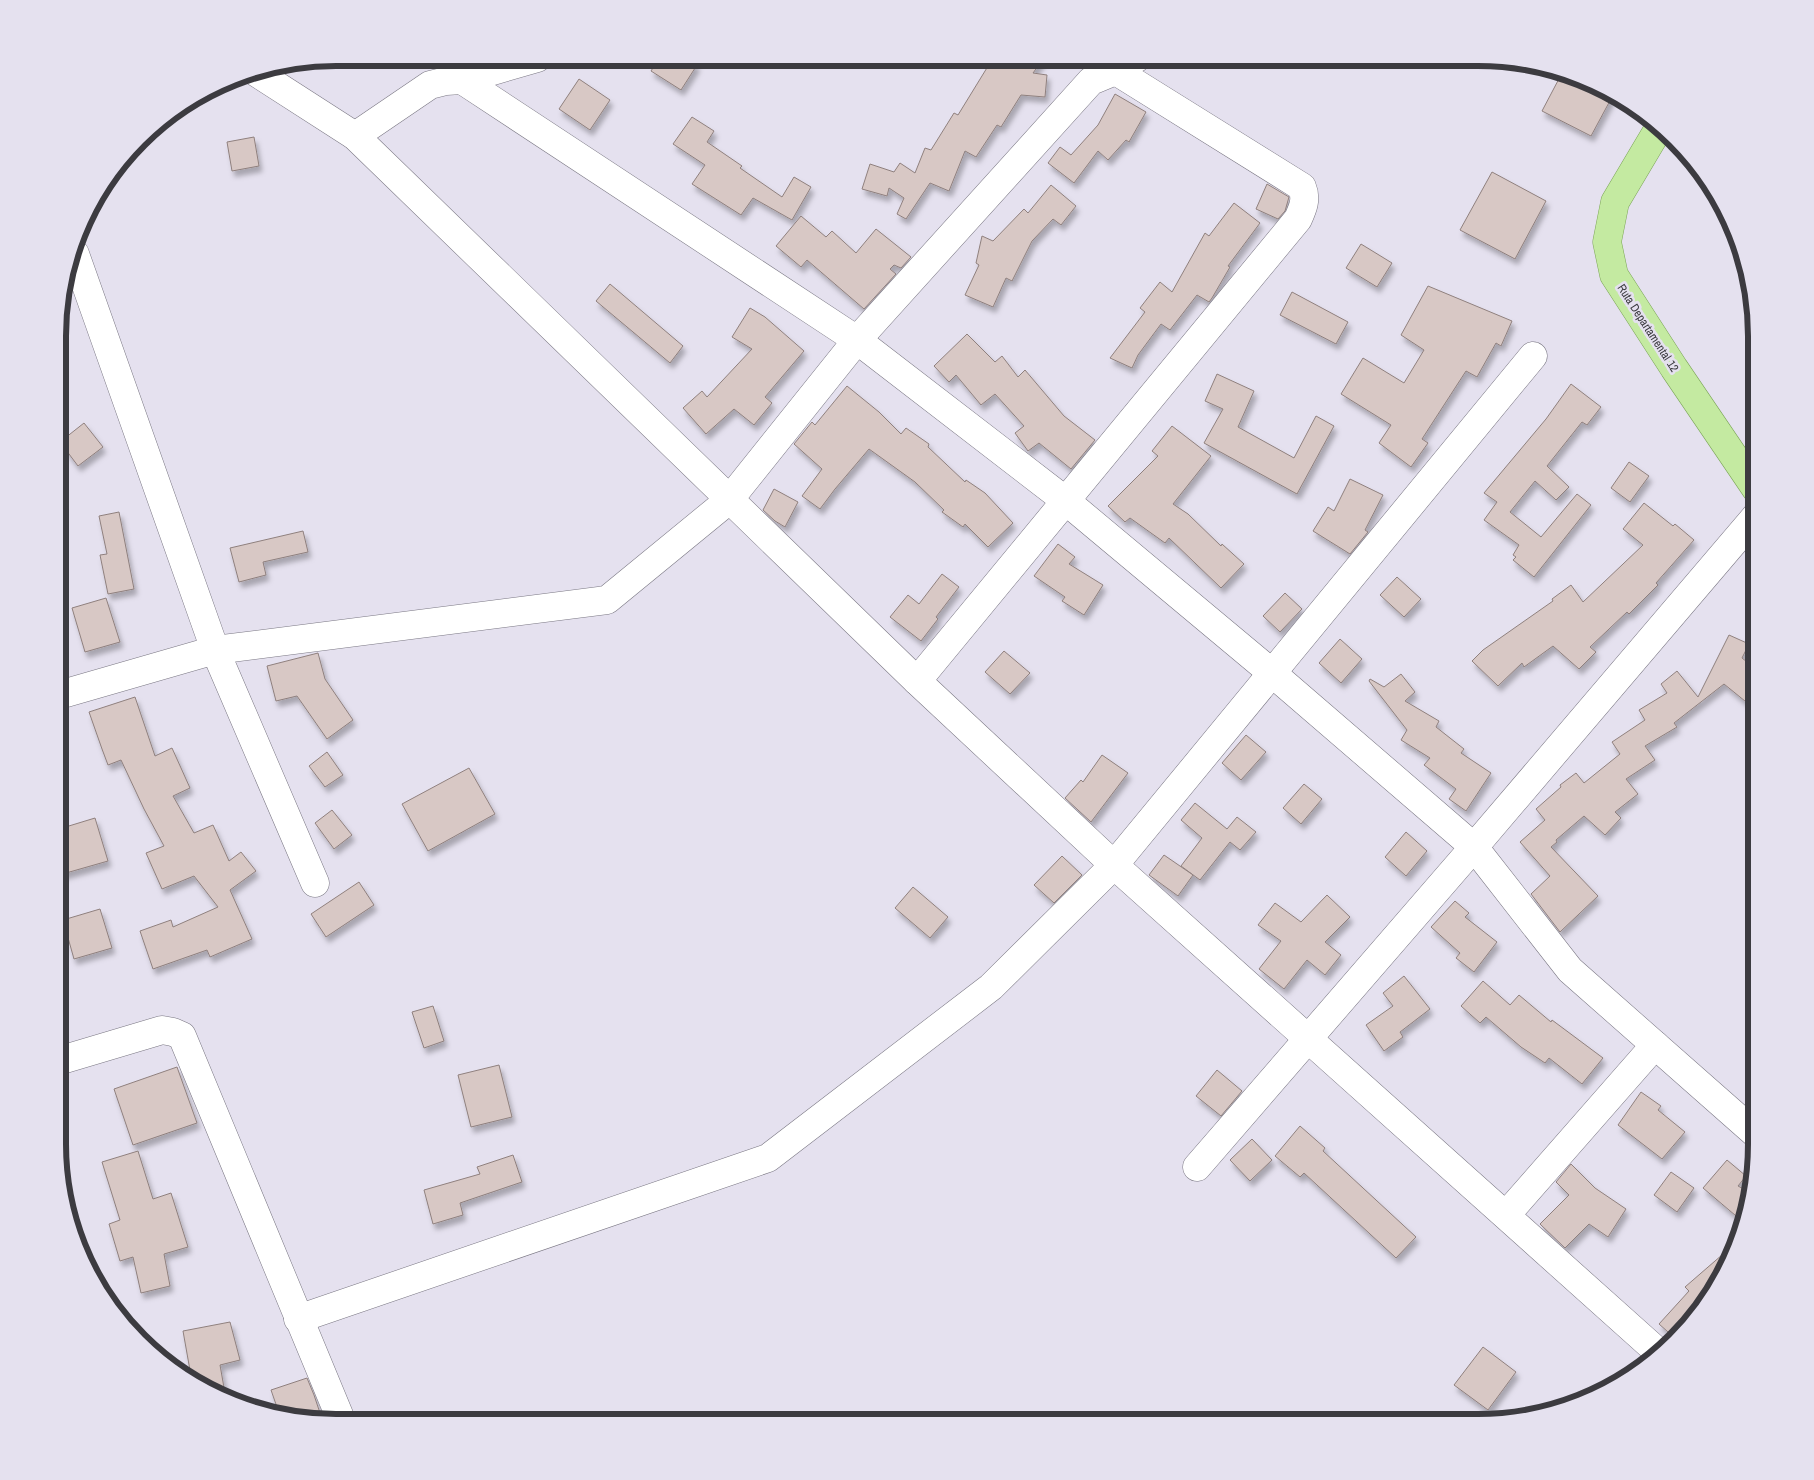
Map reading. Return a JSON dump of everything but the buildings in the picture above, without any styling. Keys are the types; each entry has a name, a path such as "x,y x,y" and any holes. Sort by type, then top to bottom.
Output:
{"main road":[{"name":"Ruta Departamental 12","path":"1656,133 1616,202 1607,242 1614,275 1748,477"}],"street":[{"path":"355,136 430,85 462,80 510,66"},
{"path":"66,693 215,650 607,600 729,500 857,340 1092,81 1111,66"},
{"path":"917,681 1298,219 1303,209 1305,199 1302,187 1122,66"},
{"path":"262,76 355,136 917,681 1114,865 1654,1348"},
{"path":"462,80 857,340 1066,501 1272,673 1474,847 1570,970 1748,1127"},
{"path":"77,260 215,650 315,883"},
{"path":"298,1319 768,1158 991,986 1114,865 1533,356"},
{"path":"1197,1167 1474,847 1748,525"},
{"path":"66,1059 162,1030 182,1036 339,1414"},
{"path":"1506,1215 1654,1045"}]}
